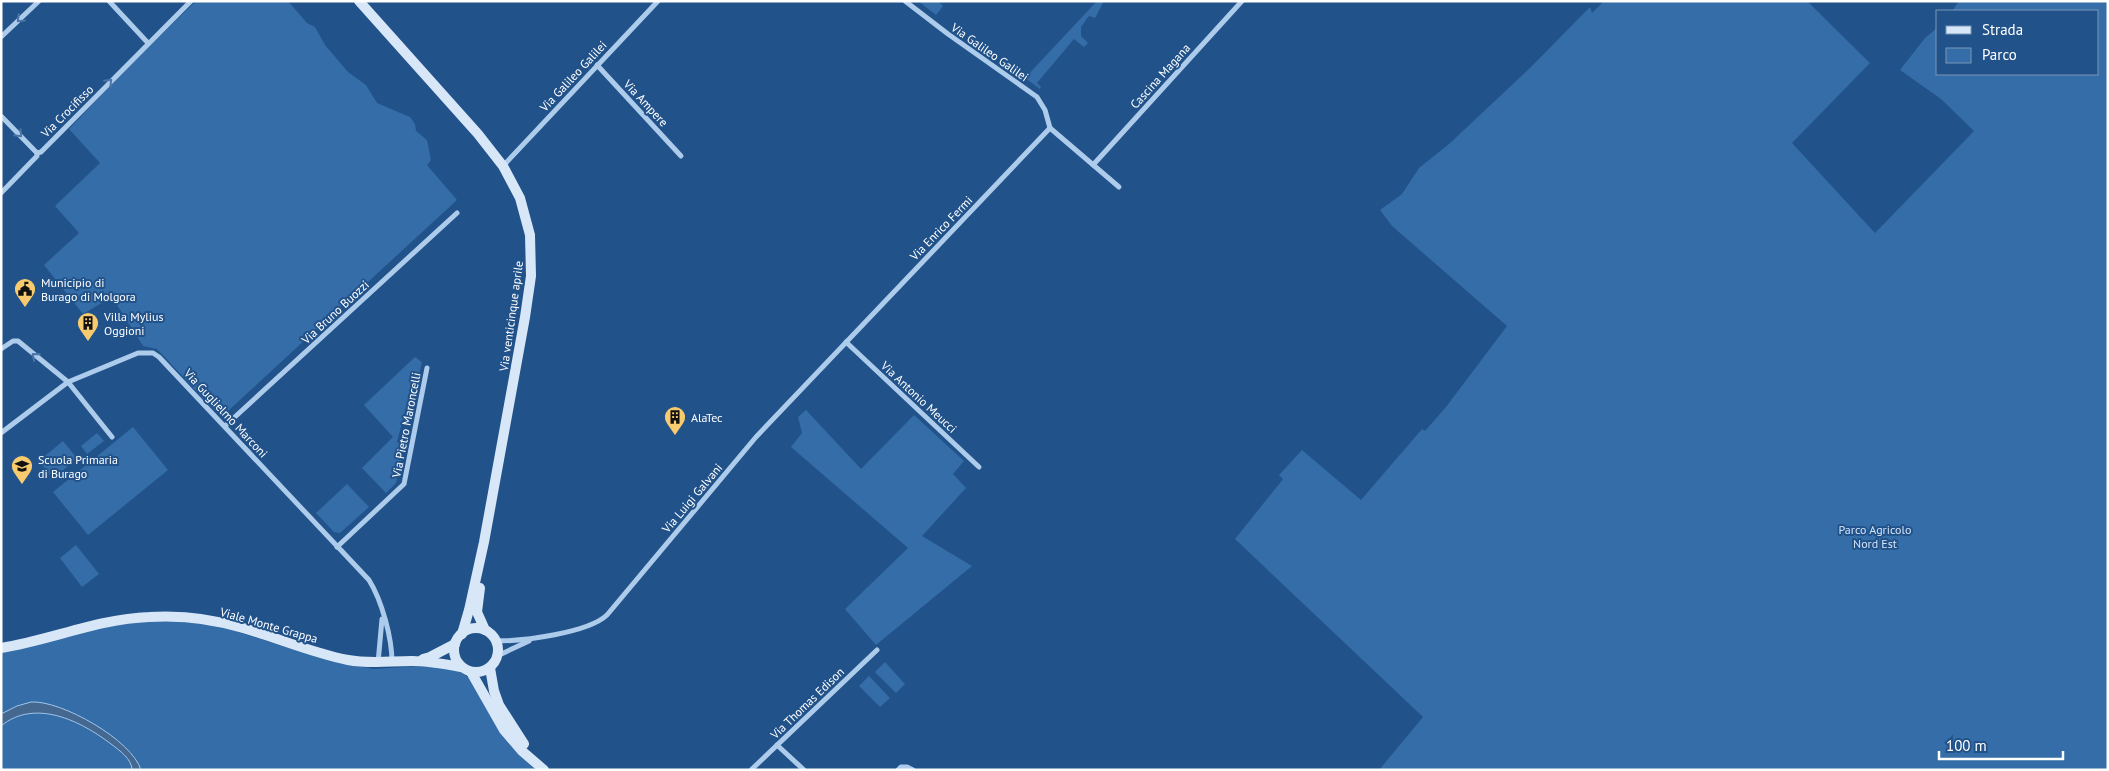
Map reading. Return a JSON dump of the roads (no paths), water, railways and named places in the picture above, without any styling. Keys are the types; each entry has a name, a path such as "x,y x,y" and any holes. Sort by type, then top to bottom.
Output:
{"street":[{"path":"1,37 38,1"},
{"path":"109,1 148,43"},
{"name":"Via Crocifisso","path":"1,193 37,156 37,153 41,152 191,1"},
{"name":"Via venticinque aprile","path":"360,1 472,127 503,166 515,187 525,212 530,235 532,262 526,311 484,542 462,634"},
{"name":"Via Galileo Galilei","path":"503,166 658,1"},
{"name":"Via Galileo Galilei","path":"905,1 1037,97 1045,110 1050,128"},
{"name":"Cascina Magana","path":"1093,165 1242,1"},
{"name":"Via Ampere","path":"596,65 681,156"},
{"path":"1,116 37,153"},
{"path":"1050,128 1119,187"},
{"name":"Via Enrico Fermi","path":"846,342 1050,128"},
{"name":"Via Bruno Buozzi","path":"225,426 457,213"},
{"path":"1,349 13,341 18,341 68,382 112,437"},
{"name":"Via Antonio Meucci","path":"846,342 979,467"},
{"name":"Via Luigi Galvani","path":"496,641 536,637 594,624 607,615 756,437 846,342"},
{"name":"Via Guglielmo Marconi","path":"1,433 68,382 138,353 153,353 225,426 372,585 390,640 392,662"},
{"name":"Via Pietro Maroncelli","path":"337,547 404,484 427,368"},
{"name":"Via venticinque aprile","path":"484,542 478,612 485,630"},
{"name":"Via Guglielmo Marconi","path":"378,664 382,613"},
{"name":"Viale Monte Grappa","path":"1,648 96,624 167,616 213,621 342,658 378,664 412,661 461,666"},
{"path":"471,672 481,672 490,668 497,656 496,641 485,630 473,628 462,634 455,644 455,656 461,666 471,672 504,730 522,751 543,769"},
{"name":"Via Luigi Galvani","path":"497,656 536,637"},
{"name":"Viale Monte Grappa","path":"412,661 430,657 455,644"},
{"name":"Via Thomas Edison","path":"751,770 876,650"},
{"path":"490,668 494,691 503,713 543,769"},
{"path":"777,745 804,770"},
{"path":"898,770 901,767 907,766 913,770"}],"place":[{"name":"Municipio di Burago di Molgora","path":"25,308"},
{"name":"Villa Mylius Oggioni","path":"88,342"},
{"name":"AlaTec","path":"675,436"},
{"name":"Scuola Primaria di Burago","path":"22,485"}],"park label":[{"name":"Parco Agricolo Nord Est","path":"1875,536"}]}
